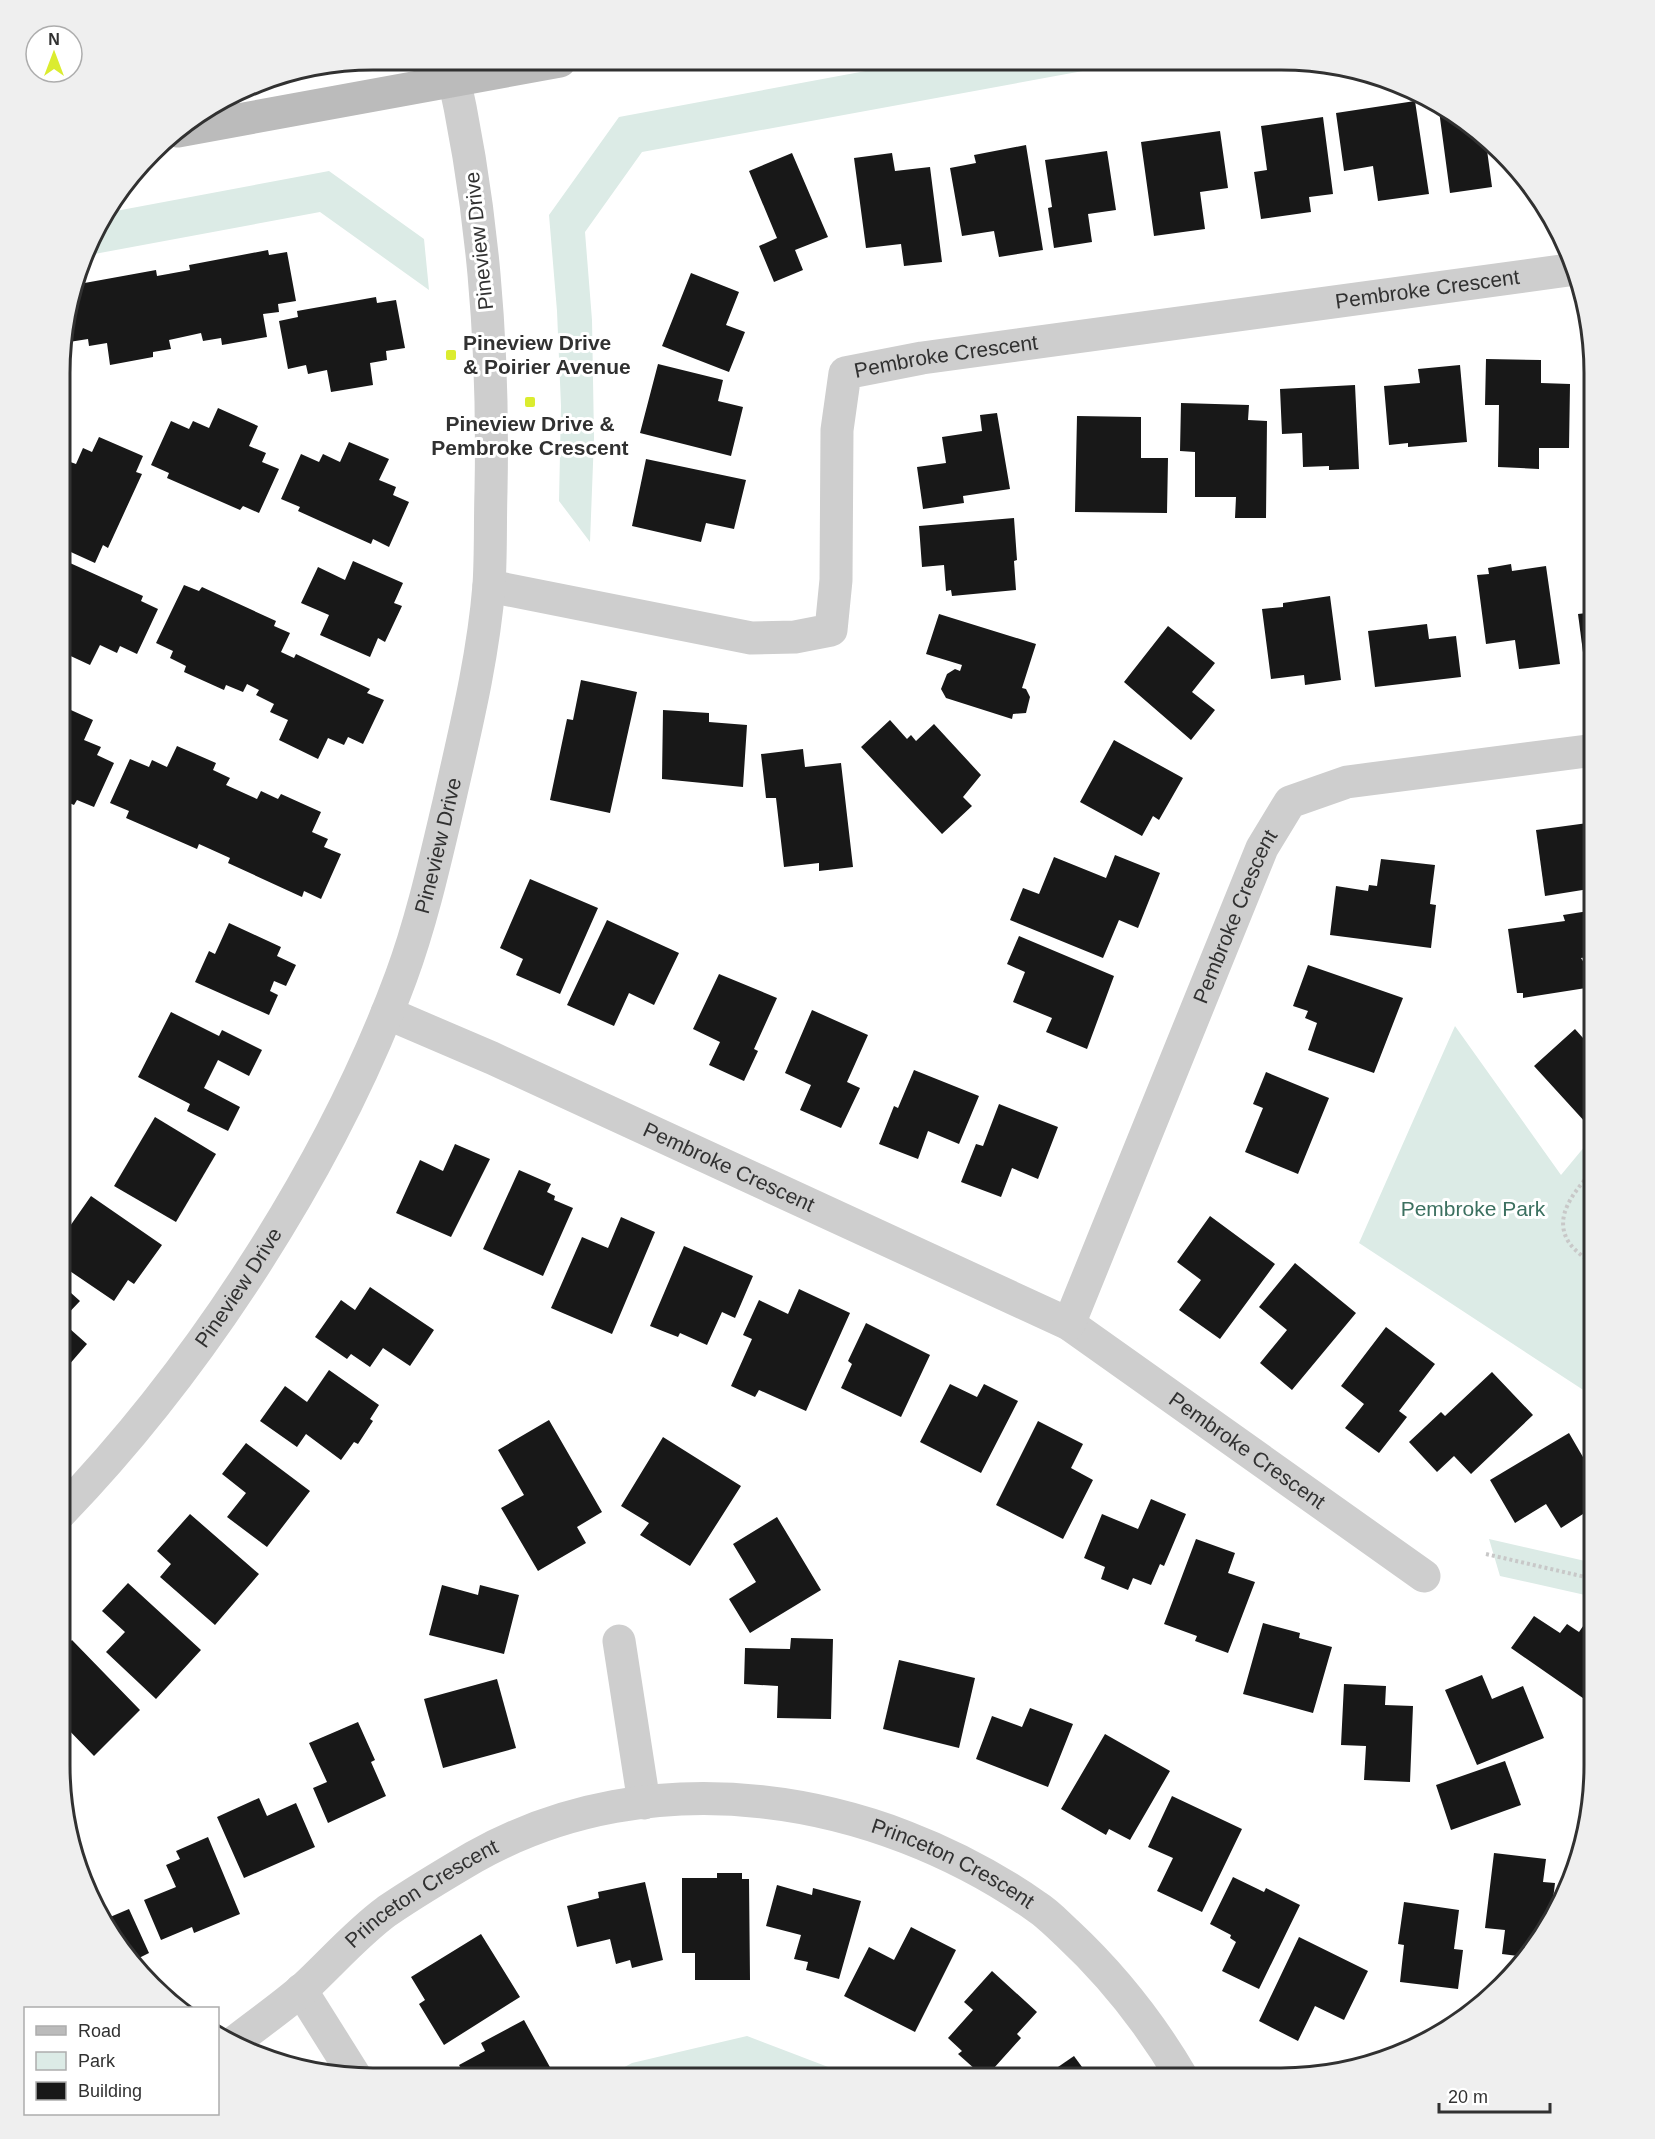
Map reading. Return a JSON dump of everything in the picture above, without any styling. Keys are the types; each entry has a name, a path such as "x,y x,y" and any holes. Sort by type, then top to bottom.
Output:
{"main road":[{"path":"199,126 452,70"}],"street":[{"name":"Pineview Drive","path":"70,1501 162,1393 196,1349 253,1266 335,1126 387,1013 425,902 473,698 489,586 493,397 483,243 452,70"},
{"name":"Pembroke Crescent","path":"489,586 751,638 795,637 831,630 836,580 837,430 845,373 922,358 1566,270"},
{"name":"Pembroke Crescent","path":"1069,1324 1262,848 1290,802 1347,782 1584,751"},
{"name":"Pembroke Crescent","path":"387,1013 492,1058 1069,1324 1424,1576"},
{"path":"619,1641 644,1803"},
{"name":"Princeton Crescent","path":"240,2038 301,1990 386,1912 475,1856 557,1822 600,1810 698,1798 752,1799 796,1805 883,1827 965,1864 1038,1907 1100,1964 1137,2009 1176,2068"},
{"path":"301,1990 350,2068"}],"path":[{"path":"1584,1182 1569,1200 1563,1225 1569,1243 1584,1257"},
{"path":"1486,1554 1584,1577"}],"green space":[{"path":"871,70 1088,70 642,152 585,232 592,320 594,438 590,542 559,501 561,406 557,311 549,215 619,117"},
{"path":"329,171 424,239 429,290 320,212 95,254 118,210"},
{"name":"Pembroke Park","path":"1455,1026 1561,1175 1584,1147 1584,1390 1359,1243"},
{"path":"1489,1539 1584,1561 1584,1595 1500,1576"},
{"path":"747,2036 831,2068 623,2068 632,2063"}],"building":[{"path":"1415,102 1429,194 1378,201 1373,166 1344,171 1336,113"},
{"path":"1440,115 1466,133 1487,151 1492,187 1450,193"},
{"path":"1323,117 1333,194 1309,197 1311,212 1261,219 1254,172 1267,170 1261,126"},
{"path":"1220,131 1228,188 1200,192 1205,229 1154,236 1141,142"},
{"path":"1026,145 1043,250 999,257 994,231 962,236 950,168 976,163 974,155"},
{"path":"1107,151 1116,210 1088,214 1092,242 1054,248 1048,208 1052,207 1045,160"},
{"path":"792,153 828,237 795,250 803,270 774,282 759,246 777,238 749,171"},
{"path":"892,153 895,171 930,167 942,262 904,266 901,244 866,248 854,158"},
{"path":"268,250 269,255 287,252 296,301 278,304 279,312 263,314 267,337 222,345 221,338 203,341 201,333 169,340 171,349 153,352 153,357 110,365 107,343 89,346 88,339 72,341 76,314 85,283 156,270 157,276 190,270 189,265"},
{"path":"691,273 739,292 726,325 745,332 729,372 662,346"},
{"path":"376,297 377,303 396,300 405,348 386,351 387,360 370,363 373,385 331,392 327,370 308,374 306,365 288,369 279,321 298,317 297,311"},
{"path":"1486,359 1541,360 1541,383 1570,384 1569,448 1539,448 1539,469 1498,467 1499,405 1485,405"},
{"path":"658,364 723,380 718,401 743,407 731,456 640,433"},
{"path":"1460,365 1467,442 1408,447 1408,443 1389,445 1384,386 1420,383 1418,369"},
{"path":"1355,385 1359,469 1329,470 1329,466 1303,467 1302,433 1282,434 1280,389"},
{"path":"1584,396 1584,445 1583,445"},
{"path":"1181,403 1249,405 1248,420 1267,421 1266,518 1235,518 1236,497 1195,497 1195,452 1180,451"},
{"path":"218,408 258,426 249,446 266,453 262,462 279,469 259,513 243,506 240,510 167,478 169,473 151,465 171,421 189,429 193,421 209,428"},
{"path":"997,413 1010,489 963,496 964,503 923,509 917,467 946,463 942,437 982,431 980,415"},
{"path":"1077,416 1141,417 1141,458 1168,458 1167,513 1075,512"},
{"path":"99,437 143,456 136,472 142,474 108,548 103,545 95,563 70,552 70,462 76,464 83,448 92,452"},
{"path":"349,442 389,459 379,480 396,487 393,495 409,502 389,547 373,539 371,544 298,511 300,507 281,499 301,454 319,462 323,454 340,462"},
{"path":"646,459 746,480 734,529 706,523 701,542 632,526"},
{"path":"1014,518 1017,560 1014,561 1016,590 952,596 951,590 946,591 944,565 922,567 919,526"},
{"path":"353,561 403,583 394,603 402,606 385,642 378,638 370,657 320,635 329,615 301,603 318,567 345,580"},
{"path":"70,563 143,596 141,601 158,609 137,654 120,646 117,653 100,645 90,665 70,656"},
{"path":"1511,564 1512,571 1546,566 1560,664 1519,669 1515,640 1486,644 1477,575 1489,574 1488,568"},
{"path":"184,585 199,591 202,587 276,621 274,626 290,633 281,652 294,658 296,654 370,689 367,693 384,700 363,744 348,737 344,745 328,738 318,759 279,740 288,720 270,712 274,704 256,695 259,690 247,684 243,692 226,685 224,690 184,672 186,666 170,658 173,651 156,643"},
{"path":"1330,596 1341,680 1305,685 1304,675 1271,679 1262,609 1283,607 1283,603"},
{"path":"1584,613 1584,660 1578,614"},
{"path":"939,614 1036,644 1022,688 1026,689 1030,697 1026,713 1013,714 1012,719 946,698 941,689 947,674 955,669 960,671 962,665 926,654"},
{"path":"1427,624 1429,639 1456,636 1461,677 1375,687 1368,631"},
{"path":"1168,626 1215,663 1192,692 1215,710 1191,740 1124,682"},
{"path":"581,680 637,692 610,813 550,800 567,719 573,720"},
{"path":"70,710 93,720 84,740 101,747 97,755 114,763 94,807 77,800 74,805 70,803"},
{"path":"663,710 709,713 709,722 747,725 743,787 662,779"},
{"path":"890,720 907,739 911,735 916,741 934,724 981,775 963,797 972,806 942,834 861,747"},
{"path":"1114,740 1183,778 1159,820 1153,816 1142,836 1080,802"},
{"path":"177,746 216,763 213,770 230,778 226,785 257,799 261,791 278,799 281,794 321,812 312,832 328,839 324,847 341,854 321,899 304,891 302,897 228,863 230,858 199,844 197,849 126,818 129,811 110,803 130,759 149,767 152,760 167,767"},
{"path":"803,749 805,767 841,763 853,867 819,871 819,863 784,867 776,798 766,798 761,754"},
{"path":"1584,823 1584,890 1545,896 1536,830"},
{"path":"1115,855 1160,873 1138,928 1119,920 1103,958 1010,920 1023,888 1039,894 1054,857 1106,878"},
{"path":"1381,859 1435,865 1430,904 1436,905 1431,948 1330,935 1336,886 1368,891 1369,885 1377,886"},
{"path":"530,879 598,908 560,994 516,975 523,959 500,948"},
{"path":"1584,912 1584,958 1581,958 1584,963 1584,988 1523,998 1523,993 1517,993 1508,929 1565,921 1563,915"},
{"path":"607,920 679,953 654,1005 629,993 614,1026 567,1005"},
{"path":"229,923 281,947 277,956 296,965 286,986 274,981 270,991 278,995 269,1015 195,982 209,951 215,954"},
{"path":"1019,936 1114,976 1087,1049 1046,1032 1052,1018 1013,1002 1025,972 1007,964"},
{"path":"1308,965 1403,998 1374,1073 1308,1050 1317,1023 1305,1018 1308,1011 1293,1006"},
{"path":"719,974 777,998 754,1049 758,1051 744,1081 709,1065 720,1042 693,1029"},
{"path":"812,1010 868,1035 847,1082 860,1088 841,1128 800,1110 811,1085 785,1073"},
{"path":"171,1012 219,1036 222,1030 262,1050 249,1076 218,1060 204,1088 240,1107 228,1131 187,1111 190,1104 138,1077"},
{"path":"1575,1029 1584,1039 1584,1121 1534,1066"},
{"path":"914,1070 979,1096 959,1144 928,1131 918,1159 879,1144 894,1106 898,1108"},
{"path":"1266,1072 1329,1098 1298,1174 1245,1152 1263,1108 1253,1104"},
{"path":"999,1104 1058,1127 1038,1179 1012,1168 1001,1197 961,1182 976,1144 983,1146"},
{"path":"155,1117 216,1154 176,1222 114,1186"},
{"path":"455,1144 490,1159 451,1237 396,1213 420,1160 443,1171"},
{"path":"519,1170 551,1184 547,1192 555,1196 554,1200 573,1208 543,1276 483,1249"},
{"path":"91,1196 162,1245 134,1284 128,1280 114,1301 70,1271 70,1226"},
{"path":"1210,1216 1275,1264 1220,1339 1179,1310 1201,1280 1177,1262"},
{"path":"621,1217 655,1232 612,1334 551,1308 582,1237 608,1248"},
{"path":"684,1246 753,1276 735,1318 722,1312 707,1345 680,1333 678,1337 650,1326"},
{"path":"1295,1263 1356,1313 1292,1390 1260,1363 1287,1330 1259,1307"},
{"path":"370,1287 434,1330 410,1366 383,1348 370,1367 351,1354 347,1359 315,1337 341,1300 355,1310"},
{"path":"799,1289 850,1313 806,1411 759,1390 755,1397 731,1386 752,1339 743,1335 759,1300 788,1314"},
{"path":"70,1292 80,1301 70,1312"},
{"path":"866,1323 930,1355 901,1417 841,1388 852,1364 848,1361"},
{"path":"1386,1327 1435,1364 1399,1411 1407,1417 1379,1453 1345,1428 1364,1404 1341,1386"},
{"path":"70,1329 87,1344 70,1364"},
{"path":"329,1370 379,1405 370,1419 373,1421 358,1444 354,1442 341,1460 306,1434 297,1447 260,1421 285,1386 307,1402"},
{"path":"1492,1372 1533,1415 1471,1474 1454,1456 1437,1472 1409,1442 1441,1412 1445,1416"},
{"path":"950,1384 977,1397 984,1384 1018,1401 981,1473 920,1442"},
{"path":"549,1420 602,1512 577,1527 586,1543 538,1571 501,1508 524,1495 498,1450"},
{"path":"1038,1421 1083,1444 1071,1468 1093,1480 1063,1539 996,1505"},
{"path":"1569,1433 1584,1459 1584,1513 1561,1528 1546,1504 1515,1523 1490,1480"},
{"path":"663,1437 741,1486 690,1566 640,1535 649,1523 621,1506"},
{"path":"246,1443 310,1491 267,1547 227,1517 246,1493 222,1474"},
{"path":"1151,1499 1186,1514 1164,1566 1160,1564 1151,1585 1133,1578 1128,1590 1101,1579 1105,1567 1084,1558 1102,1514 1138,1529"},
{"path":"190,1514 259,1574 215,1625 160,1577 171,1564 157,1551"},
{"path":"777,1517 821,1590 750,1633 729,1599 756,1582 733,1544"},
{"path":"1196,1539 1235,1553 1228,1573 1255,1582 1228,1653 1195,1641 1197,1636 1164,1624"},
{"path":"128,1583 201,1650 156,1699 106,1652 125,1632 102,1611"},
{"path":"442,1585 478,1595 480,1585 519,1595 504,1654 429,1635"},
{"path":"1534,1616 1560,1633 1567,1624 1579,1632 1584,1625 1584,1699 1511,1648"},
{"path":"1263,1623 1300,1633 1299,1638 1332,1647 1313,1713 1243,1694"},
{"path":"791,1638 833,1639 831,1719 777,1718 778,1686 744,1684 745,1648 790,1649"},
{"path":"72,1640 140,1710 94,1756 70,1731 70,1642"},
{"path":"899,1660 975,1678 959,1748 883,1729"},
{"path":"1482,1675 1492,1699 1523,1686 1544,1738 1477,1765 1445,1690"},
{"path":"497,1679 516,1748 443,1768 424,1699"},
{"path":"1344,1684 1386,1686 1385,1705 1413,1706 1410,1782 1364,1780 1366,1746 1341,1745"},
{"path":"1030,1708 1073,1724 1048,1787 976,1759 992,1716 1022,1727"},
{"path":"358,1722 375,1760 371,1762 386,1796 328,1823 313,1788 327,1782 309,1743"},
{"path":"1105,1734 1170,1771 1130,1840 1109,1829 1106,1835 1061,1809"},
{"path":"1505,1761 1521,1805 1451,1830 1436,1785"},
{"path":"1172,1796 1242,1829 1202,1912 1157,1891 1173,1858 1148,1847"},
{"path":"259,1798 267,1816 296,1803 315,1847 244,1878 217,1817"},
{"path":"208,1837 240,1914 194,1933 192,1927 161,1940 144,1900 176,1887 166,1865 180,1859 176,1851"},
{"path":"1494,1853 1546,1859 1543,1882 1555,1883 1553,1900 1517,1956 1502,1954 1505,1930 1485,1928"},
{"path":"717,1873 742,1873 742,1879 749,1879 750,1980 695,1980 695,1953 682,1953 682,1878 717,1878"},
{"path":"1233,1877 1264,1892 1266,1888 1300,1905 1259,1989 1222,1971 1236,1942 1230,1938 1231,1935 1210,1924"},
{"path":"645,1882 663,1960 632,1968 630,1960 616,1964 610,1939 577,1947 567,1906 599,1898 598,1892"},
{"path":"777,1885 812,1895 813,1888 861,1901 839,1979 806,1970 808,1962 794,1959 801,1935 766,1926"},
{"path":"1404,1902 1459,1910 1454,1949 1463,1950 1458,1989 1400,1982 1404,1945 1398,1944"},
{"path":"129,1909 149,1953 140,1958 111,1917"},
{"path":"911,1927 956,1950 915,2032 844,1996 869,1947 894,1960"},
{"path":"481,1934 520,1997 444,2045 419,2004 425,2000 411,1977"},
{"path":"1299,1937 1368,1971 1344,2020 1315,2006 1298,2041 1259,2021"},
{"path":"992,1971 1037,2012 1017,2034 1021,2038 994,2068 974,2068 958,2054 962,2051 948,2038 973,2010 964,2002"},
{"path":"524,2020 550,2068 461,2068 459,2065 485,2051 481,2043"},
{"path":"1074,2056 1083,2068 1057,2068"}],"place":[{"name":"Pineview Drive & Poirier Avenue","path":"451,355"},
{"name":"Pineview Drive & Pembroke Crescent","path":"530,402"}]}
